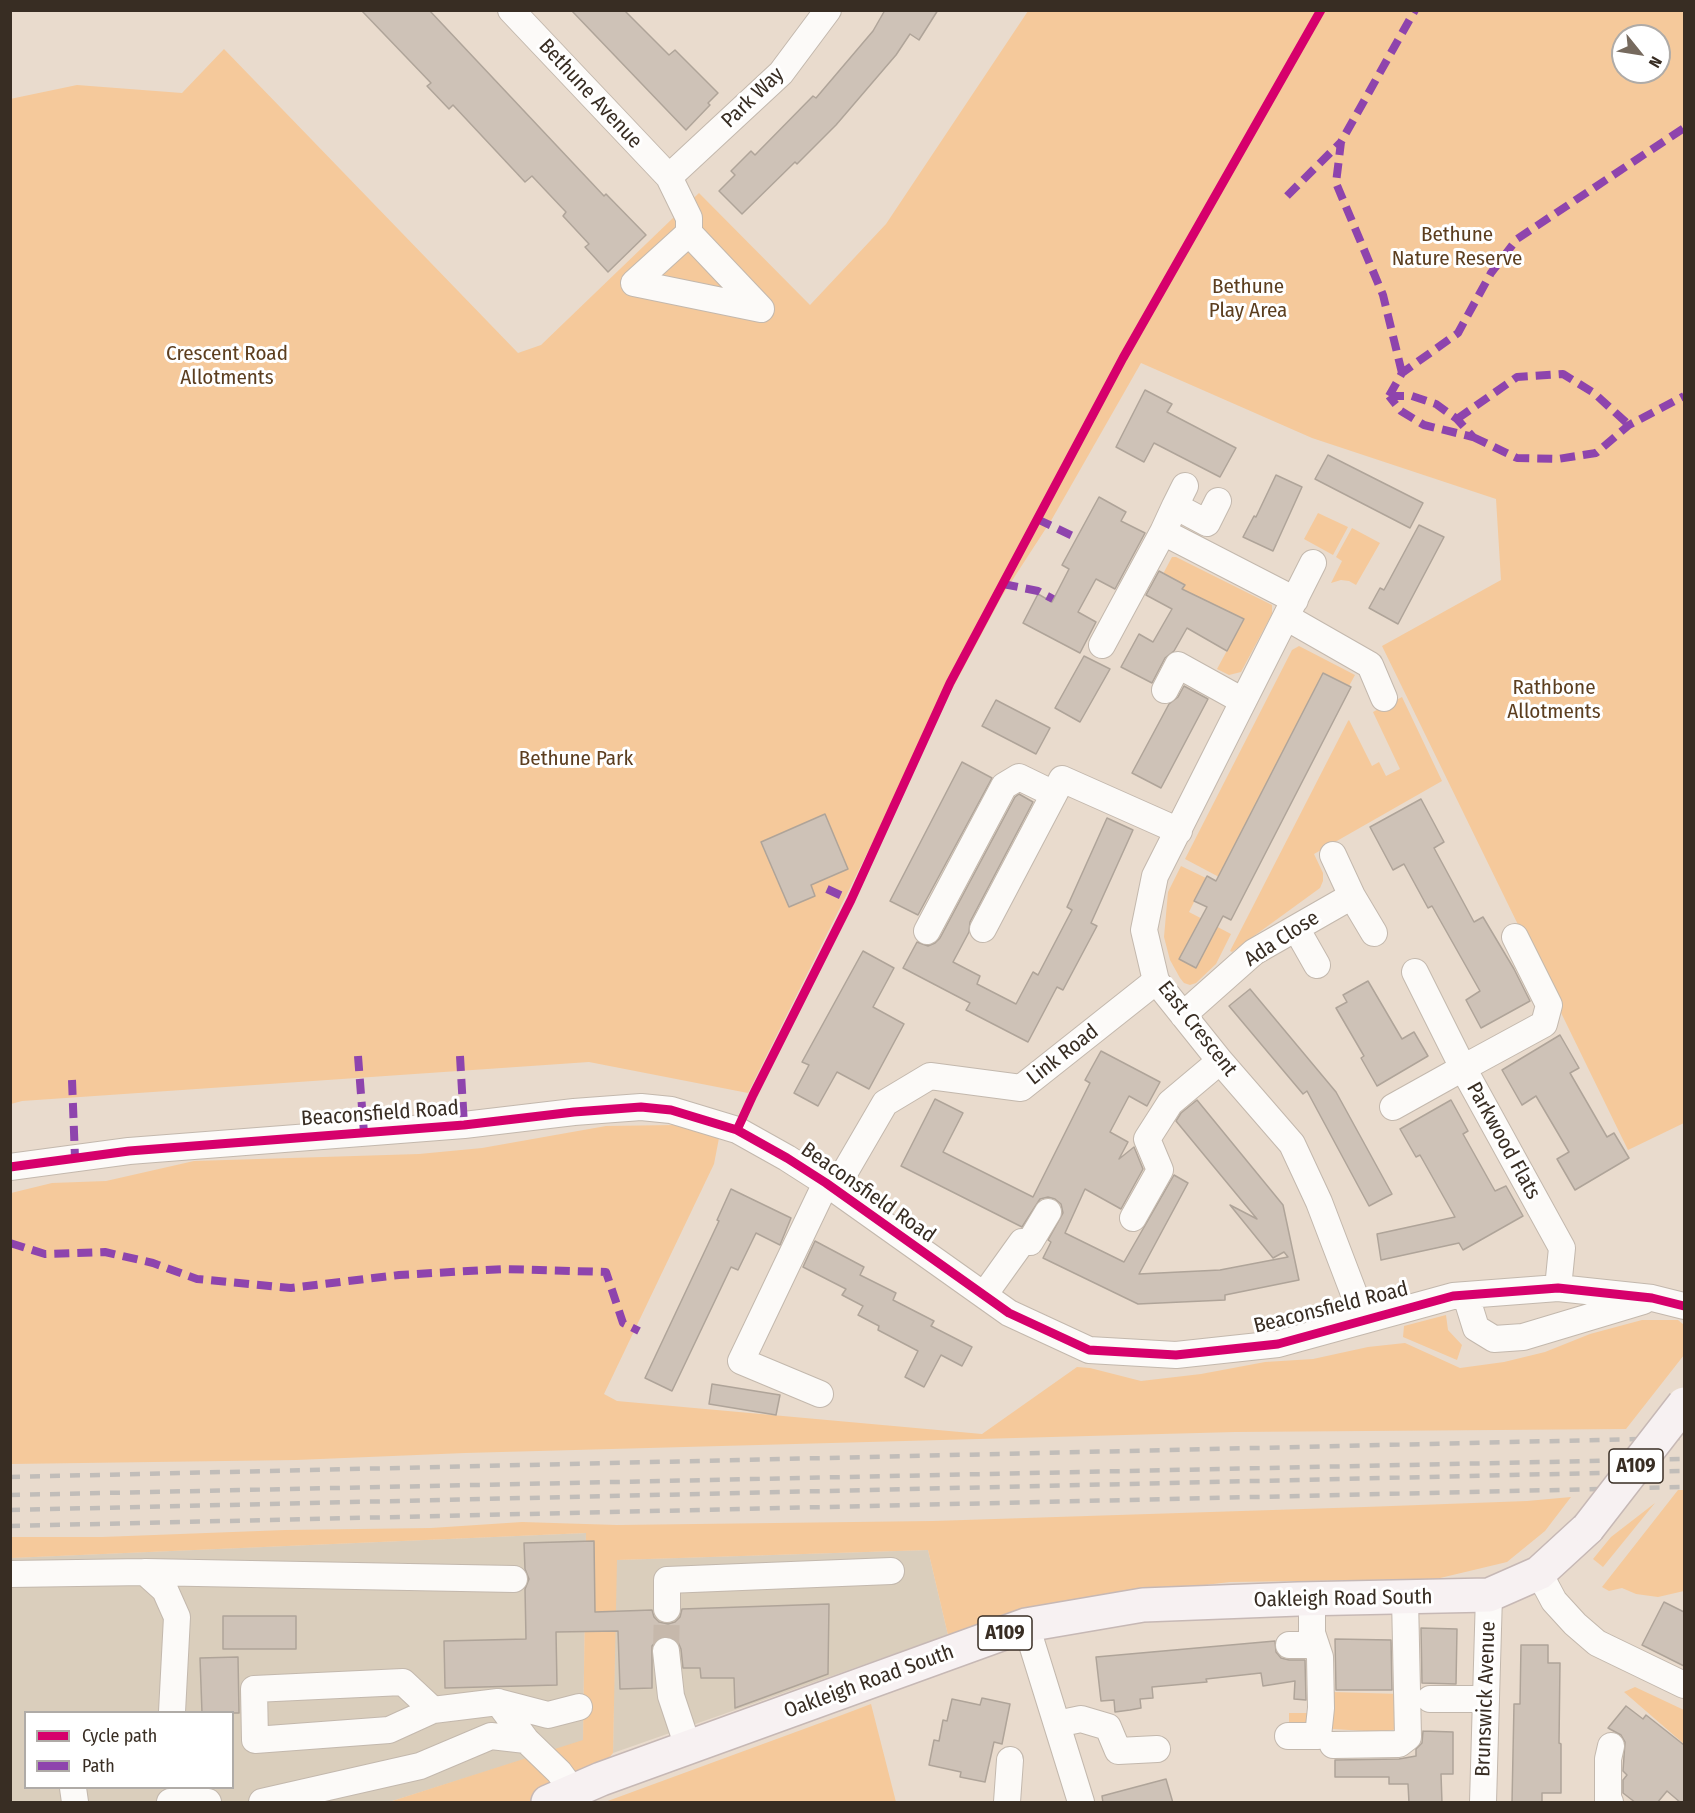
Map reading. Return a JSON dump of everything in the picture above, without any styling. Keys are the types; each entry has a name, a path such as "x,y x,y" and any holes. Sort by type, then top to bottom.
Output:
{"main road":[{"name":"A109","path":"1489,1595 1539,1573 1588,1528 1684,1404"},
{"name":"Oakleigh Road South","path":"560,1797 601,1779 1026,1625 1143,1605 1312,1598 1489,1595"}],"street":[{"name":"Bethune Avenue","path":"511,10 669,177 689,218 689,234"},
{"name":"Park Way","path":"669,177 781,73 828,10"},
{"path":"1102,645 1180,496 1207,523 1218,501"},
{"path":"1163,532 1290,608 1370,664 1384,698"},
{"name":"East Crescent","path":"1313,563 1155,876 1144,930 1156,981 1220,1061 1292,1144 1319,1202 1364,1320"},
{"path":"1165,690 1178,665 1243,701"},
{"path":"927,931 1004,786 1019,777 1054,794"},
{"path":"982,929 1062,779 1179,831"},
{"path":"1333,855 1352,896 1374,933"},
{"name":"Ada Close","path":"1183,1016 1254,952 1352,896"},
{"path":"1296,928 1317,965"},
{"name":"Parkwood Flats","path":"1515,938 1549,1005 1544,1024 1463,1068 1562,1248 1558,1288"},
{"path":"1393,1107 1463,1068 1415,972"},
{"name":"Link Road","path":"820,1394 741,1361 831,1186 885,1103 930,1076 1021,1088 1156,981"},
{"path":"1133,1218 1160,1170 1147,1139 1170,1103 1220,1061"},
{"name":"Beaconsfield Road","path":"10,1167 129,1151 465,1125 574,1112 641,1107 671,1110 737,1130 831,1186 1009,1313 1089,1350 1176,1355 1278,1344 1453,1296 1558,1288 1652,1298 1684,1306"},
{"path":"984,1295 1022,1242 1030,1242 1048,1212"},
{"path":"1466,1296 1476,1328 1494,1340 1523,1337 1652,1298"},
{"path":"667,1609 667,1580 891,1571"},
{"path":"10,1574 144,1572 514,1579"},
{"path":"144,1572 165,1590 177,1617 172,1711"},
{"path":"1539,1573 1554,1601 1597,1643 1684,1685"},
{"name":"Brunswick Avenue","path":"1483,1803 1489,1595"},
{"path":"1312,1598 1312,1633 1320,1657 1323,1743"},
{"path":"1288,1736 1323,1743 1399,1744 1408,1737 1406,1598"},
{"path":"1026,1625 1081,1803"},
{"path":"1289,1646 1316,1645"},
{"path":"666,1651 671,1696 688,1747"},
{"path":"433,1710 403,1682 254,1689 255,1740 389,1730 433,1710 498,1702 548,1715 579,1707"},
{"path":"1430,1699 1486,1699"},
{"path":"498,1702 526,1740 559,1772 560,1797"},
{"path":"1057,1724 1081,1719 1108,1727 1118,1751 1157,1749"},
{"path":"262,1803 420,1766 491,1736 526,1740"},
{"path":"1608,1802 1608,1759 1611,1746"},
{"path":"1007,1803 1010,1760"}],"shaded area":[{"path":"586,1533 583,1741 389,1802 11,1802 10,1558"},
{"path":"928,1550 948,1635 613,1753 616,1560"}],"green space":[{"path":"1028,11 1684,11 1684,1123 1628,1150 1382,646 1501,580 1496,499 1312,438 1141,363 1052,519 1002,596 903,781 748,1093 589,1062 22,1101 11,1104 10,99 77,85 182,93 224,49 518,353 541,345 699,193 810,305 886,224"},
{"path":"1318,513 1348,527 1333,555 1304,539"},
{"path":"1352,528 1380,543 1356,585 1341,580 1331,583 1342,561 1336,557"},
{"path":"1172,557 1272,605 1272,614 1241,672 1229,675 1217,669 1244,619 1182,589 1184,585 1163,574"},
{"path":"1299,646 1355,675 1349,686 1323,673 1219,877 1185,859 1292,650"},
{"path":"1402,697 1442,781 1314,854 1323,873 1320,888 1232,952 1230,951 1348,721 1372,766 1379,762 1386,776 1400,769 1373,712"},
{"path":"1181,866 1206,878 1189,912 1231,934 1216,964 1196,983 1190,985 1184,983 1180,978 1170,960 1164,937 1168,892"},
{"path":"675,1125 719,1138 714,1164 604,1394 617,1401 982,1434 1077,1367 1090,1368 1141,1381 1201,1374 1265,1362 1313,1359 1368,1347 1405,1343 1460,1368 1504,1362 1545,1352 1590,1334 1642,1320 1678,1320 1684,1325 1684,1355 1626,1429 1235,1432 465,1453 296,1460 11,1464 11,1193 52,1183 106,1181 194,1161 419,1154 482,1148 606,1126"},
{"path":"1446,1315 1448,1330 1462,1345 1457,1360 1403,1337 1404,1326"},
{"path":"1678,1490 1684,1490 1684,1591 1658,1597 1636,1594 1622,1588 1609,1591 1602,1587"},
{"path":"1571,1497 1545,1531 1507,1562 1436,1579 1230,1582 1120,1595 1027,1612 948,1635 928,1550 617,1560 613,1753 596,1773 530,1802 389,1802 583,1740 586,1533 11,1558 10,1537 102,1537 285,1530 431,1528 522,1522 617,1525 933,1521 1527,1501"},
{"path":"1655,1503 1603,1567 1593,1559 1611,1537"},
{"path":"1635,1687 1684,1710 1684,1744 1624,1692"},
{"path":"1332,1692 1401,1694 1399,1725 1393,1730 1379,1732 1289,1726 1289,1713 1332,1713"},
{"path":"871,1704 896,1802 605,1802 842,1715"}],"building":[{"path":"361,10 429,10 604,196 606,194 646,235 608,272 585,247 589,244 563,216 566,212 532,176 525,182 453,105 449,109 427,86 431,83"},
{"path":"571,10 624,10 669,55 675,50 718,93 686,130"},
{"path":"885,10 938,10 919,40 910,34 896,55 836,125 742,214 719,191 735,175 731,171 751,151 755,155 813,96 816,98 873,31"},
{"path":"1145,390 1172,404 1167,412 1236,448 1220,477 1154,443 1144,462 1116,447"},
{"path":"1328,455 1423,503 1410,528 1315,479"},
{"path":"1276,475 1302,487 1273,551 1243,537 1254,516 1256,517"},
{"path":"1099,497 1126,512 1121,521 1145,533 1115,589 1096,579 1078,612 1096,622 1080,653 1023,623 1038,594 1052,602 1069,569 1062,565"},
{"path":"1419,525 1444,537 1398,624 1369,608 1380,588 1384,590"},
{"path":"1159,571 1185,585 1182,589 1244,619 1227,651 1187,628 1174,651 1165,658 1152,683 1121,667 1139,634 1153,642 1172,609 1146,595"},
{"path":"1084,656 1110,669 1080,722 1055,708"},
{"path":"1323,673 1351,687 1231,920 1223,916 1196,968 1179,959 1207,907 1194,901 1207,876 1216,881"},
{"path":"1184,686 1208,699 1161,788 1132,773 1169,704 1178,697"},
{"path":"996,700 1050,728 1036,754 982,726"},
{"path":"962,762 992,778 918,915 890,901"},
{"path":"1019,794 1033,802 970,922 969,932 953,962 980,976 977,984 1016,1004 1033,972 1038,975 1072,910 1067,907 1107,818 1133,830 1091,923 1097,926 1063,990 1057,987 1028,1042 966,1010 970,1003 903,968 917,942 928,946 940,938 1015,797"},
{"path":"1421,799 1444,842 1434,848 1474,922 1483,917 1530,1001 1481,1028 1466,1000 1480,991 1432,906 1428,908 1404,864 1393,870 1370,827"},
{"path":"825,814 848,869 811,885 815,896 789,907 761,842"},
{"path":"863,951 894,968 873,1007 904,1024 869,1089 837,1072 818,1106 794,1093 809,1065 802,1062"},
{"path":"1368,981 1402,1039 1414,1032 1428,1056 1377,1086 1361,1058 1364,1056 1336,1008 1347,1002 1343,995"},
{"path":"1250,989 1336,1092 1392,1194 1369,1206 1307,1091 1303,1094 1229,1006"},
{"path":"1560,1035 1579,1068 1570,1073 1607,1137 1614,1133 1629,1158 1575,1190 1557,1159 1569,1152 1536,1096 1522,1105 1502,1070"},
{"path":"1101,1051 1160,1082 1147,1106 1129,1096 1110,1132 1128,1142 1119,1159 1134,1147 1143,1169 1121,1209 1085,1189 1065,1233 1124,1262 1174,1175 1188,1183 1139,1274 1220,1270 1288,1257 1284,1252 1273,1258 1230,1205 1257,1219 1176,1121 1181,1113 1197,1100 1283,1205 1299,1280 1225,1295 1225,1300 1138,1304 1043,1258 1051,1242 1048,1240 1063,1213 1061,1204 1055,1199 1048,1197 1040,1199 1022,1227 901,1166 935,1099 963,1113 943,1152 1033,1197 1090,1083 1085,1080"},
{"path":"1451,1100 1468,1131 1463,1134 1495,1191 1506,1186 1523,1216 1463,1250 1459,1243 1381,1260 1377,1234 1455,1217 1420,1155 1416,1157 1400,1129"},
{"path":"731,1189 791,1218 780,1245 756,1233 738,1270 731,1267 672,1391 645,1378 719,1221 717,1220"},
{"path":"815,1241 864,1267 860,1275 896,1293 893,1300 934,1321 931,1326 972,1347 962,1366 941,1355 924,1387 905,1377 918,1351 878,1330 879,1326 858,1315 863,1306 842,1295 846,1289 803,1267"},
{"path":"712,1384 780,1395 776,1415 709,1404"},
{"path":"594,1541 595,1612 652,1610 659,1622 668,1624 680,1617 682,1609 829,1604 828,1674 735,1708 734,1678 701,1678 700,1668 683,1668 681,1649 678,1642 671,1637 664,1636 652,1646 652,1688 620,1689 618,1631 556,1632 557,1685 445,1688 444,1641 526,1639 525,1589 529,1579 525,1569 524,1543"},
{"path":"1664,1602 1684,1612 1684,1666 1642,1645"},
{"path":"223,1616 296,1616 296,1649 223,1649"},
{"path":"1421,1628 1457,1629 1456,1684 1422,1683"},
{"path":"1335,1639 1391,1640 1392,1690 1336,1690"},
{"path":"1275,1641 1276,1652 1281,1658 1305,1660 1306,1700 1294,1699 1295,1681 1263,1686 1261,1673 1206,1679 1207,1682 1152,1687 1153,1698 1140,1699 1141,1708 1130,1710 1115,1712 1114,1700 1101,1701 1096,1657"},
{"path":"1521,1645 1548,1645 1548,1663 1560,1663 1561,1793 1542,1793 1542,1803 1512,1803 1514,1704 1520,1704"},
{"path":"238,1657 239,1713 202,1711 200,1658"},
{"path":"982,1698 1010,1704 1002,1744 994,1742 985,1782 960,1777 961,1772 929,1765 934,1740 939,1741 943,1720 947,1721 952,1699 980,1705"},
{"path":"1626,1706 1643,1719 1646,1715 1684,1745 1684,1803 1667,1791 1657,1803 1636,1803 1623,1793 1623,1780 1627,1775 1623,1771 1625,1742 1621,1735 1608,1728"},
{"path":"1423,1731 1453,1732 1453,1774 1441,1774 1442,1803 1409,1803 1408,1784 1389,1784 1389,1777 1335,1777 1335,1760 1399,1759 1416,1756 1416,1749 1422,1743"},
{"path":"1166,1779 1173,1803 1103,1803 1102,1796"}],"tunnel":[{"path":"666,1651 667,1609"}],"railway":[{"path":"10,1477 1684,1438"},
{"path":"10,1495 1684,1459"},
{"path":"10,1510 1684,1471"},
{"path":"10,1526 1684,1487"}],"marked path":[{"path":"1402,373 1383,295 1336,183 1341,142 1415,10"},
{"path":"1389,396 1402,373 1458,333 1491,273 1517,239 1684,128"},
{"path":"1287,196 1341,142"},
{"path":"1457,419 1517,377 1563,374 1594,393 1629,425"},
{"path":"1389,396 1412,396 1436,404 1457,419 1473,437 1424,425 1401,411 1389,396"},
{"path":"1473,437 1517,458 1558,459 1596,453 1629,425 1684,396"},
{"path":"1037,519 1077,538"},
{"path":"1003,584 1038,591 1053,599"},
{"path":"827,889 851,900"},
{"path":"358,1056 364,1133"},
{"path":"460,1056 464,1125"},
{"path":"72,1080 75,1158"},
{"path":"10,1243 45,1254 105,1252 153,1263 197,1279 291,1288 399,1275 504,1269 606,1272 623,1323 639,1331"}],"cycle path":[{"path":"737,1130 851,900 950,683 1123,358 1321,10"},
{"path":"10,1167 129,1151 464,1125 574,1112 641,1107 671,1110 737,1130 826,1183 1009,1313 1089,1350 1176,1355 1278,1344 1453,1296 1558,1288 1652,1298 1684,1306"}],"park label":[{"name":"Bethune Nature Reserve","path":"1457,247"},
{"name":"Bethune Play Area","path":"1248,299"},
{"name":"Crescent Road Allotments","path":"227,366"},
{"name":"Rathbone Allotments","path":"1554,700"},
{"name":"Bethune Park","path":"576,759"}]}
